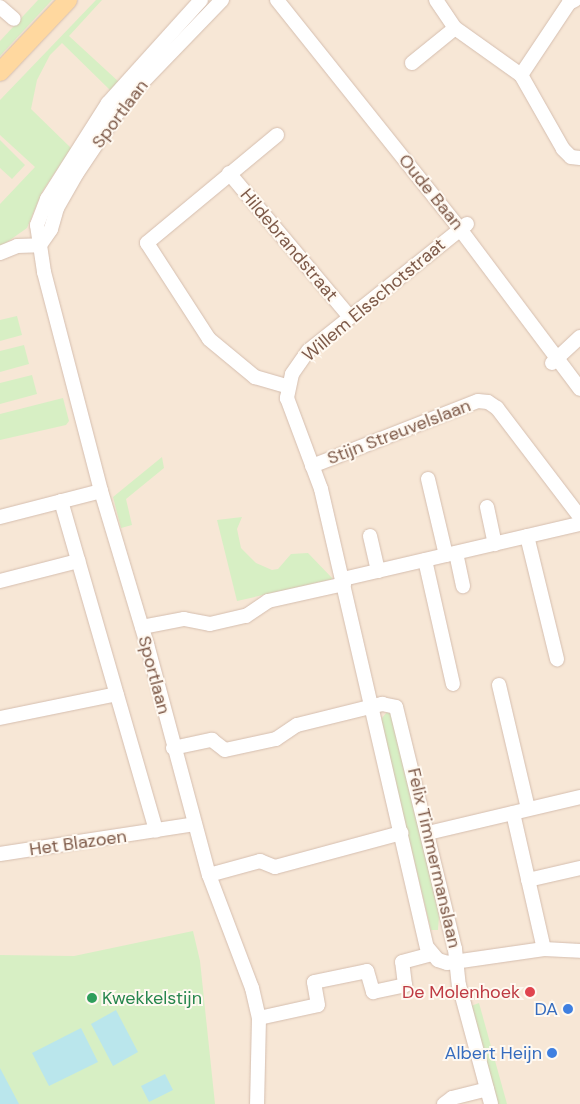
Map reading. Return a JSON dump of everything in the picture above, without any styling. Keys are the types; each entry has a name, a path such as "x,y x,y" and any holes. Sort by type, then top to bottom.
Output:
{"main road":[{"path":"0,72 62,5"}],"street":[{"name":"Sportlaan","path":"201,0 118,91 66,165 47,199 36,225 44,272 101,492 142,627 173,748 209,875 252,988 259,1018 256,1104"},
{"name":"Sportlaan","path":"40,245 51,229 57,208 77,173 116,115 138,87 222,0"},
{"name":"Oude Baan","path":"277,0 464,226 554,361 580,389"},
{"path":"436,0 455,28 521,75 564,149 571,157 580,158"},
{"path":"521,75 570,1"},
{"path":"0,7 14,19"},
{"path":"412,63 455,28"},
{"name":"Hildebrandstraat","path":"277,135 150,238 148,248 209,339 256,377 289,387"},
{"name":"Hildebrandstraat","path":"229,173 350,317"},
{"name":"Willem Elsschotstraat","path":"344,582 312,466 290,410 289,387 298,362 308,351 464,226"},
{"path":"0,253 17,246 40,245"},
{"path":"554,361 580,337"},
{"name":"Stijn Streuvelslaan","path":"312,466 478,401 488,402 497,408 580,517"},
{"path":"428,479 463,586"},
{"path":"0,517 101,492"},
{"path":"61,501 156,831"},
{"path":"487,508 495,544"},
{"path":"142,627 184,619 210,624 246,616 268,601 344,582 378,571 580,524"},
{"path":"370,536 378,571"},
{"path":"527,536 557,659"},
{"path":"425,560 453,684"},
{"path":"0,581 78,561"},
{"name":"Felix Timmermanslaan","path":"344,582 372,706 427,947 432,954 447,963 457,964 400,712 392,704 372,706"},
{"path":"499,685 528,809"},
{"path":"0,718 117,694"},
{"path":"173,748 212,740 224,750 276,739 297,724 372,706"},
{"path":"428,833 580,797"},
{"path":"513,813 544,949"},
{"name":"Het Blazoen","path":"0,854 195,824"},
{"path":"209,875 260,862 275,867 401,833"},
{"path":"528,880 580,868"},
{"path":"491,1104 459,985 457,964 544,949 580,951"},
{"path":"259,1018 318,1005 314,982 368,971 374,992 406,985 402,962 432,954"},
{"path":"444,1104 452,1098 487,1089"}],"shaded area":[{"path":"0,0 580,0 580,1104 0,1104"}],"green space":[{"path":"38,0 52,0 0,56 0,41"},
{"path":"96,0 102,0 69,36 119,82 111,91 62,43 50,55 37,80 31,109 71,148 42,192 27,228 0,247 0,204 35,167 0,135 0,100"},
{"path":"0,140 25,165 12,179 0,168"},
{"path":"17,316 22,335 0,341 0,320"},
{"path":"24,345 29,364 0,372 0,351"},
{"path":"32,375 37,394 0,404 0,383"},
{"path":"63,398 69,421 66,425 0,440 0,414"},
{"path":"162,457 164,468 126,499 132,525 121,528 113,497"},
{"path":"242,517 237,529 241,548 256,563 272,570 278,569 291,554 308,553 333,579 237,601 217,520"},
{"path":"387,712 391,714 398,735 439,916 438,930 431,930 399,798 382,724 382,718"},
{"name":"Kwekkelstijn","path":"193,931 200,961 215,1104 0,1104 0,955 74,956"},
{"path":"479,1003 507,1104 498,1104 471,1006"}],"water":[{"path":"116,1010 138,1052 113,1066 91,1024"},
{"path":"81,1028 98,1062 49,1086 32,1053"},
{"path":"0,1068 19,1104 0,1104"},
{"path":"165,1074 173,1090 149,1102 141,1086"}],"place":[{"name":"De Molenhoek","path":"530,992"},
{"name":"Kwekkelstijn","path":"92,998"},
{"name":"DA","path":"568,1009"},
{"name":"Albert Heijn","path":"552,1053"}]}
